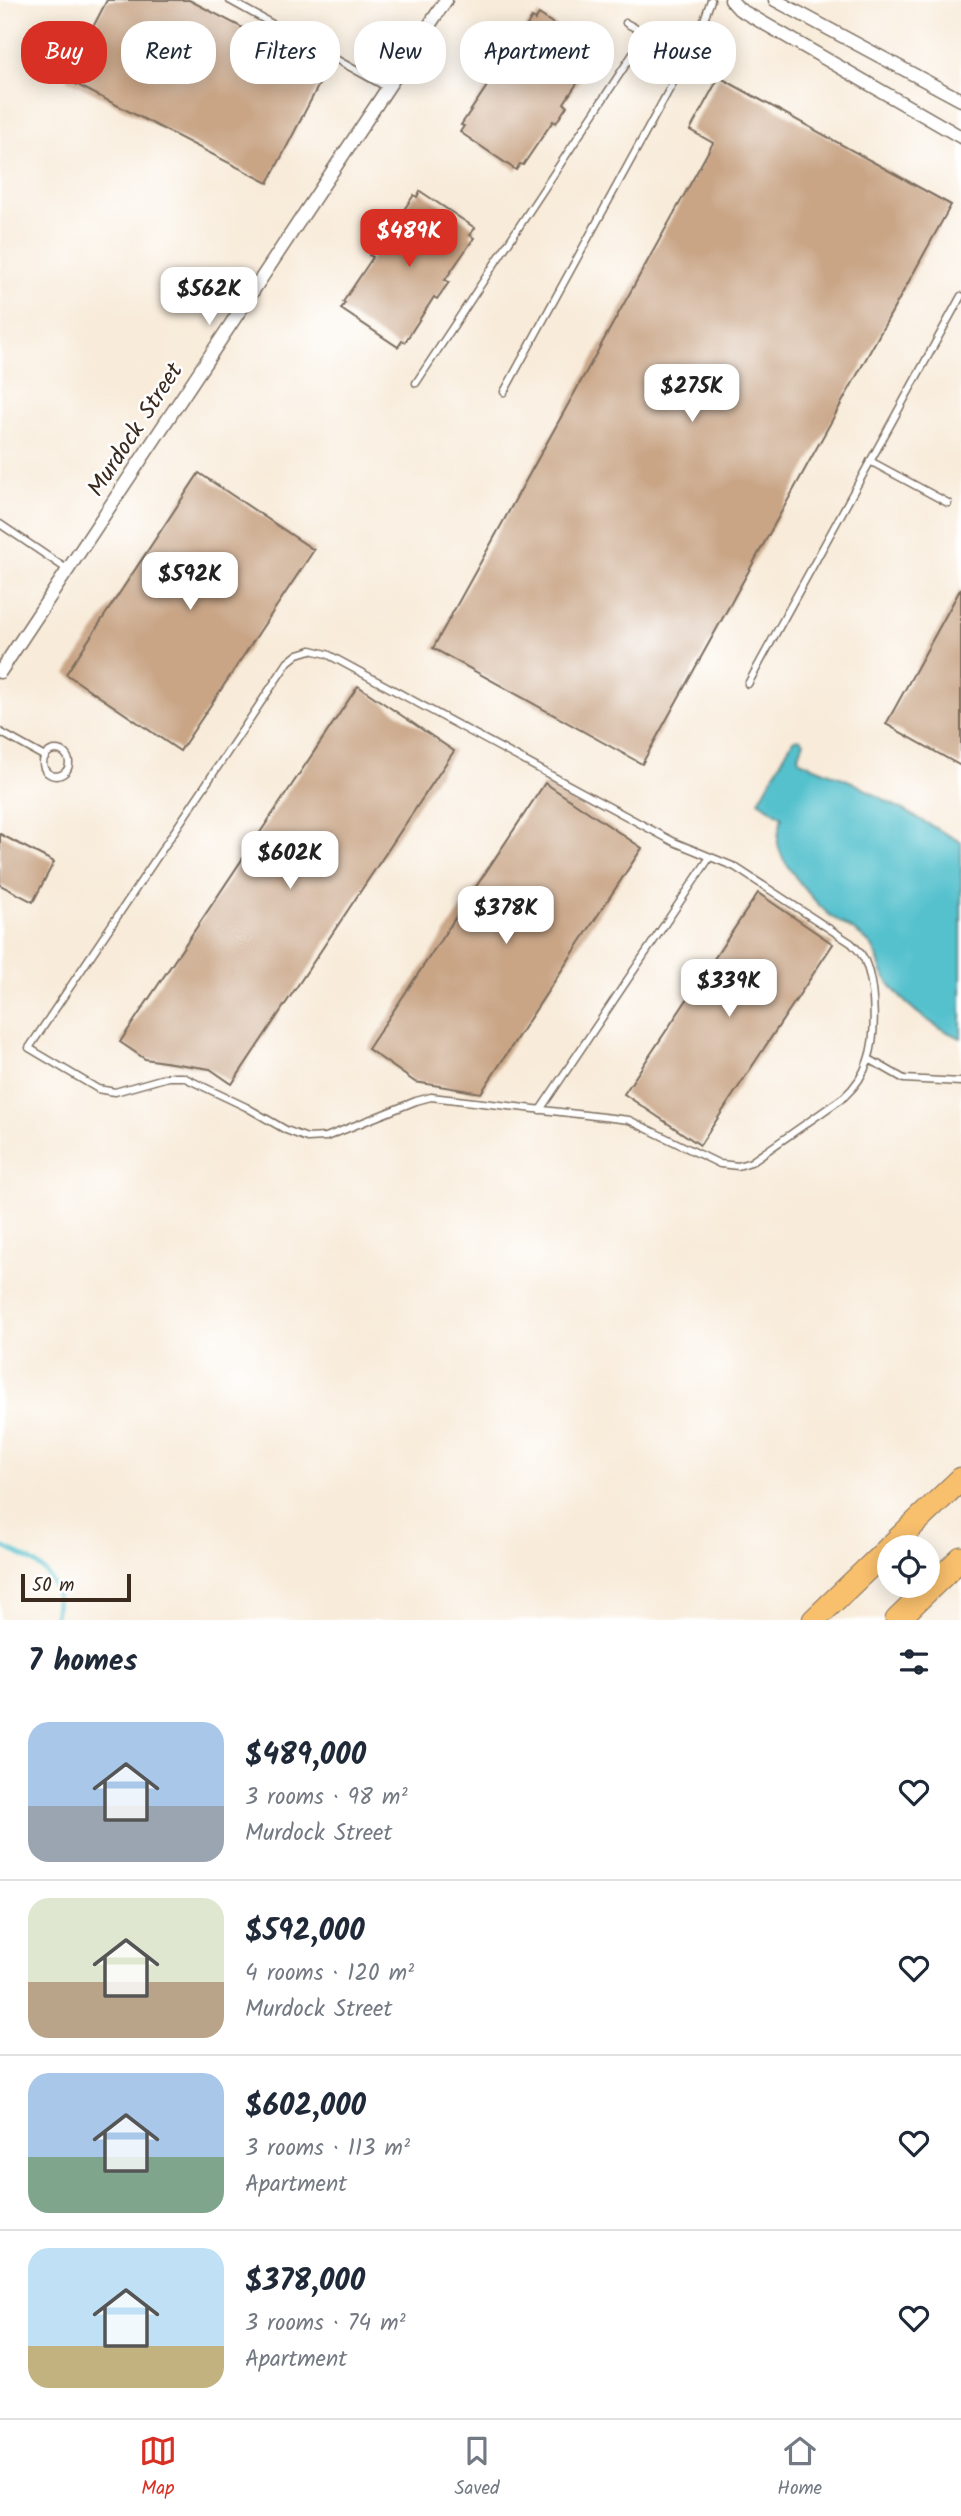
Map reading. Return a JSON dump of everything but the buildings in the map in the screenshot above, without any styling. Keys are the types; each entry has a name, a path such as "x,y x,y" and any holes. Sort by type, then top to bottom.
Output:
{"highway":[{"path":"903,1535 961,1479"},
{"path":"897,1620 961,1558"},
{"path":"814,1620 877,1560"}],"street":[{"name":"Murdock Street","path":"0,672 446,0"},
{"path":"731,0 738,9 961,137"},
{"path":"775,0 961,100"}],"lane":[{"path":"229,0 388,88"},
{"path":"704,21 711,0"},
{"path":"416,383 628,61"},
{"path":"504,392 672,84"},
{"path":"748,684 961,296"},
{"path":"870,461 948,503"},
{"path":"0,524 68,570"},
{"path":"312,650 327,654 674,842 735,867 851,943 860,952 868,971 873,1009 869,1059 854,1086 844,1097 745,1165 720,1164 629,1120 431,1097 326,1138 307,1138 183,1077 168,1077 116,1092 98,1090 29,1048 288,662 298,654 312,650"},
{"path":"0,732 45,757"},
{"path":"55,750 63,752 69,762 67,771 60,776 51,775 44,770 45,757 55,750"},
{"path":"540,1110 710,857"},
{"path":"869,1059 904,1079 961,1082"}],"water":[{"path":"799,738 804,742 798,756 800,761 852,782 961,842 961,1038 939,1027 907,1004 883,974 876,952 867,940 825,911 785,862 778,844 782,817 759,801 793,740"}],"waterway":[{"path":"0,1546 36,1564 52,1581 57,1605 54,1620"}]}
